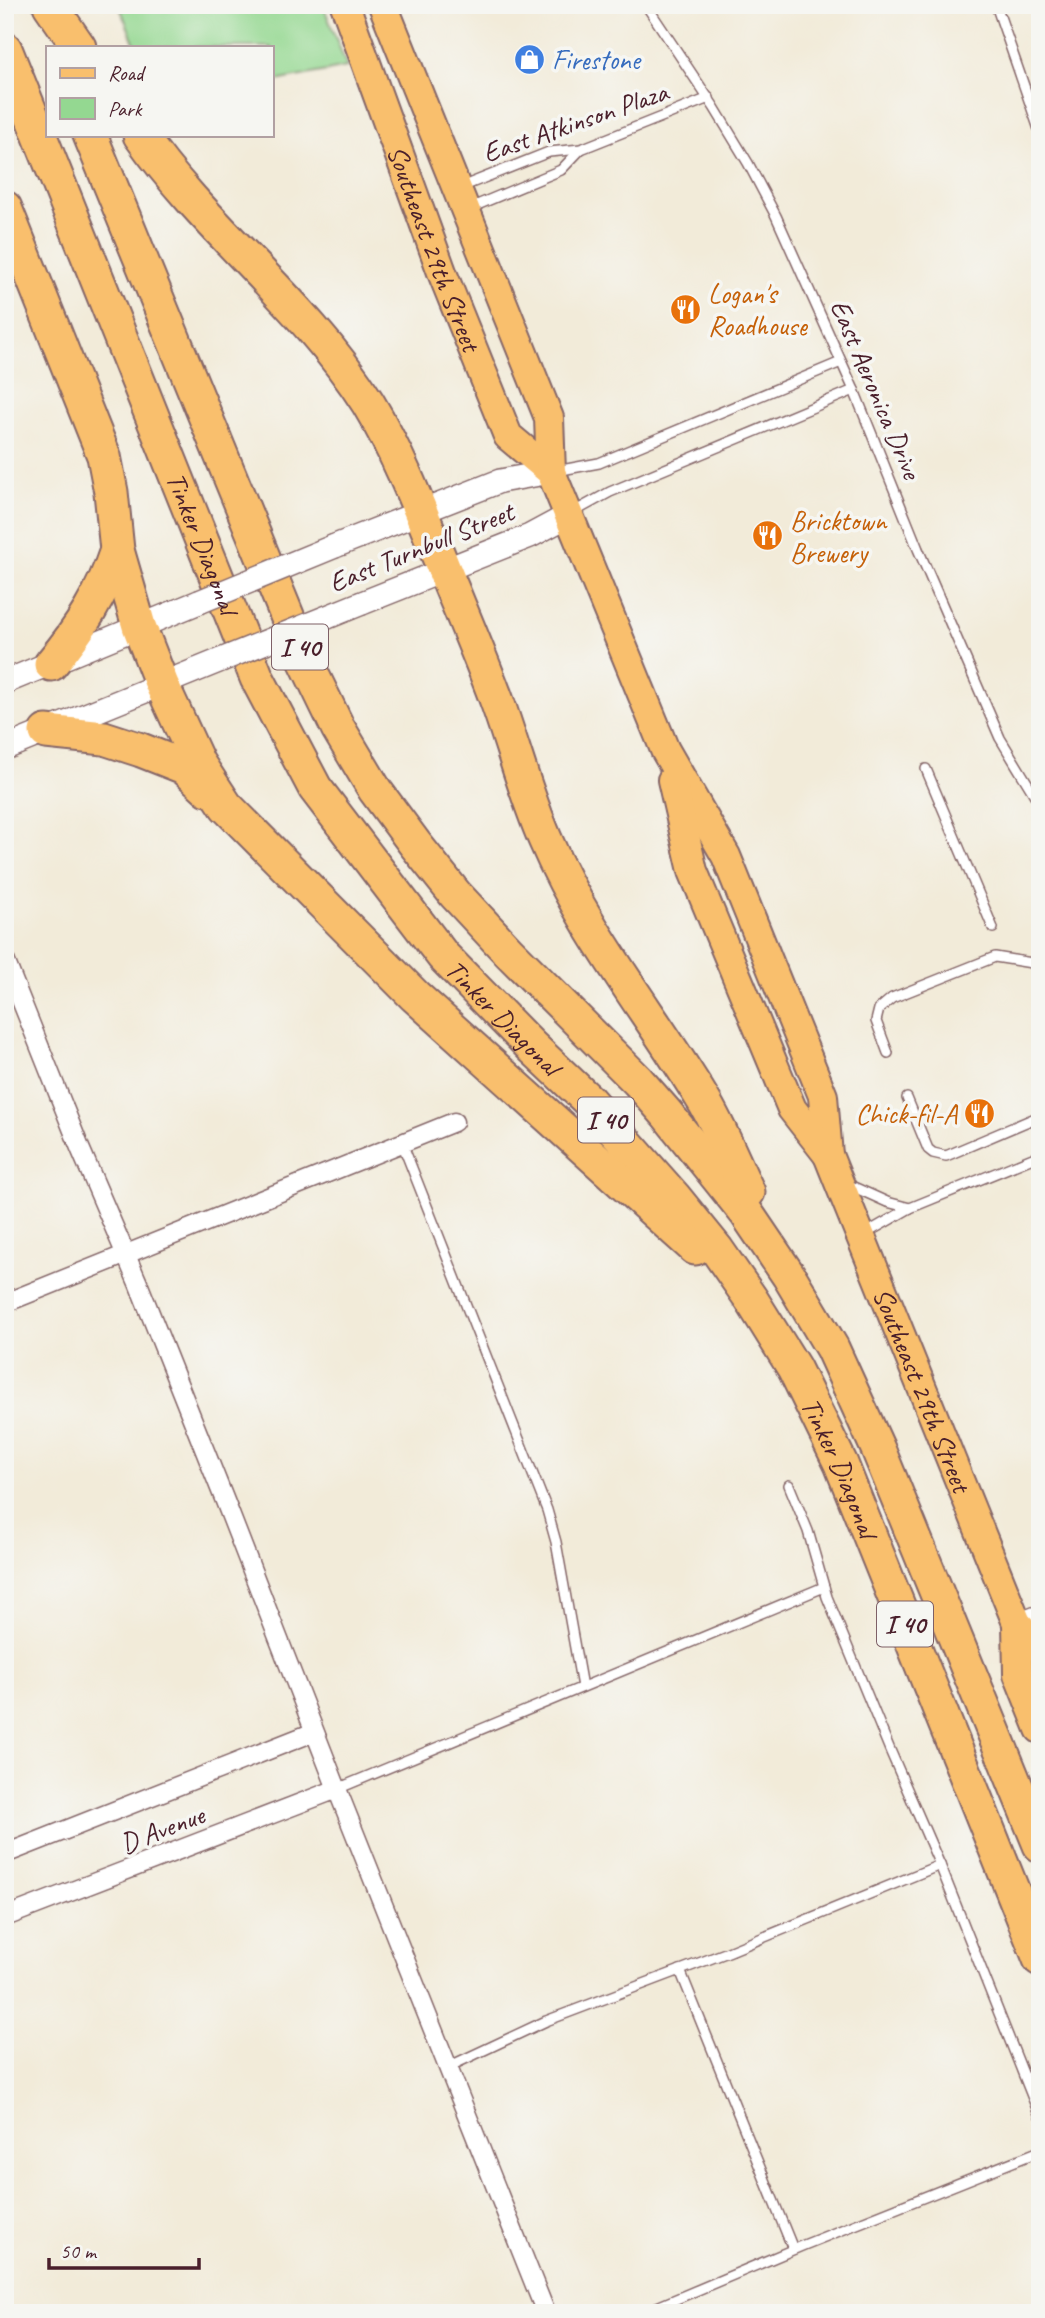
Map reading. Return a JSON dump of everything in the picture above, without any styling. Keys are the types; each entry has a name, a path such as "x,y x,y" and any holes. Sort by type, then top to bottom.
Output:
{"highway":[{"path":"37,5 54,46"},
{"path":"50,5 78,46"},
{"name":"Tinker Diagonal","path":"5,49 257,678 315,788 443,956 630,1145 717,1250 751,1298 794,1368 841,1464 1040,1959"},
{"name":"Tinker Diagonal","path":"90,136 306,662 338,728 375,789 455,894 666,1113 747,1214 789,1276 832,1348 878,1449 1040,1845"},
{"path":"141,136 183,189 316,331 346,369 370,407 422,511 497,701 544,836 570,892 631,992 703,1100 789,1276"},
{"path":"5,208 104,456 117,550 139,626 162,685 198,763 226,806"},
{"path":"51,664 78,633 106,581 117,550"},
{"path":"46,732 104,738 184,767 415,996 751,1298"}],"main road":[{"name":"Southeast 29th Street","path":"345,5 443,275 508,436 551,472"},
{"name":"Southeast 29th Street","path":"383,5 549,418 551,472 665,750 693,871 792,1109 833,1167 1040,1648"},
{"name":"Southeast 29th Street","path":"1028,1618 1018,1674 1040,1729"}],"street":[{"name":"East Turnbull Street","path":"5,682 500,481 551,472"},
{"name":"East Turnbull Street","path":"5,748 530,536 569,515"},
{"path":"5,960 79,1149 125,1254 225,1501 314,1732 546,2313"},
{"path":"5,1303 454,1122"},
{"path":"5,1854 314,1732"},
{"name":"D Avenue","path":"5,1917 337,1789"}],"lane":[{"name":"East Aeronica Drive","path":"646,5 709,98 776,216 841,362 914,541 995,727 1040,804"},
{"path":"996,5 1040,132"},
{"name":"East Atkinson Plaza","path":"461,200 549,152 581,149 709,98"},
{"path":"461,200 561,170 581,149"},
{"name":"East Turnbull Street","path":"551,472 599,463 841,362"},
{"name":"East Turnbull Street","path":"569,515 610,492 853,390"},
{"path":"926,769 993,928"},
{"path":"888,1054 876,1021 878,1009 892,998 995,957 1032,963"},
{"path":"906,1098 928,1149 946,1156 1040,1116"},
{"path":"402,1143 547,1510 556,1542 582,1687"},
{"path":"861,1236 910,1208 1040,1155"},
{"path":"833,1167 887,1202 910,1208"},
{"path":"789,1485 808,1531 824,1587 940,1865 1040,2116"},
{"path":"337,1789 824,1587"},
{"path":"448,2067 546,2021 940,1865"},
{"path":"680,1970 793,2249"},
{"path":"643,2313 793,2249 1040,2151"}],"green space":[{"path":"119,5 323,5 347,67 273,82 273,46 136,46"}],"place":[{"name":"Firestone","path":"529,59"},
{"name":"Logan's Roadhouse","path":"685,309"},
{"name":"Bricktown Brewery","path":"767,536"},
{"name":"Chick-fil-A","path":"980,1113"}]}
